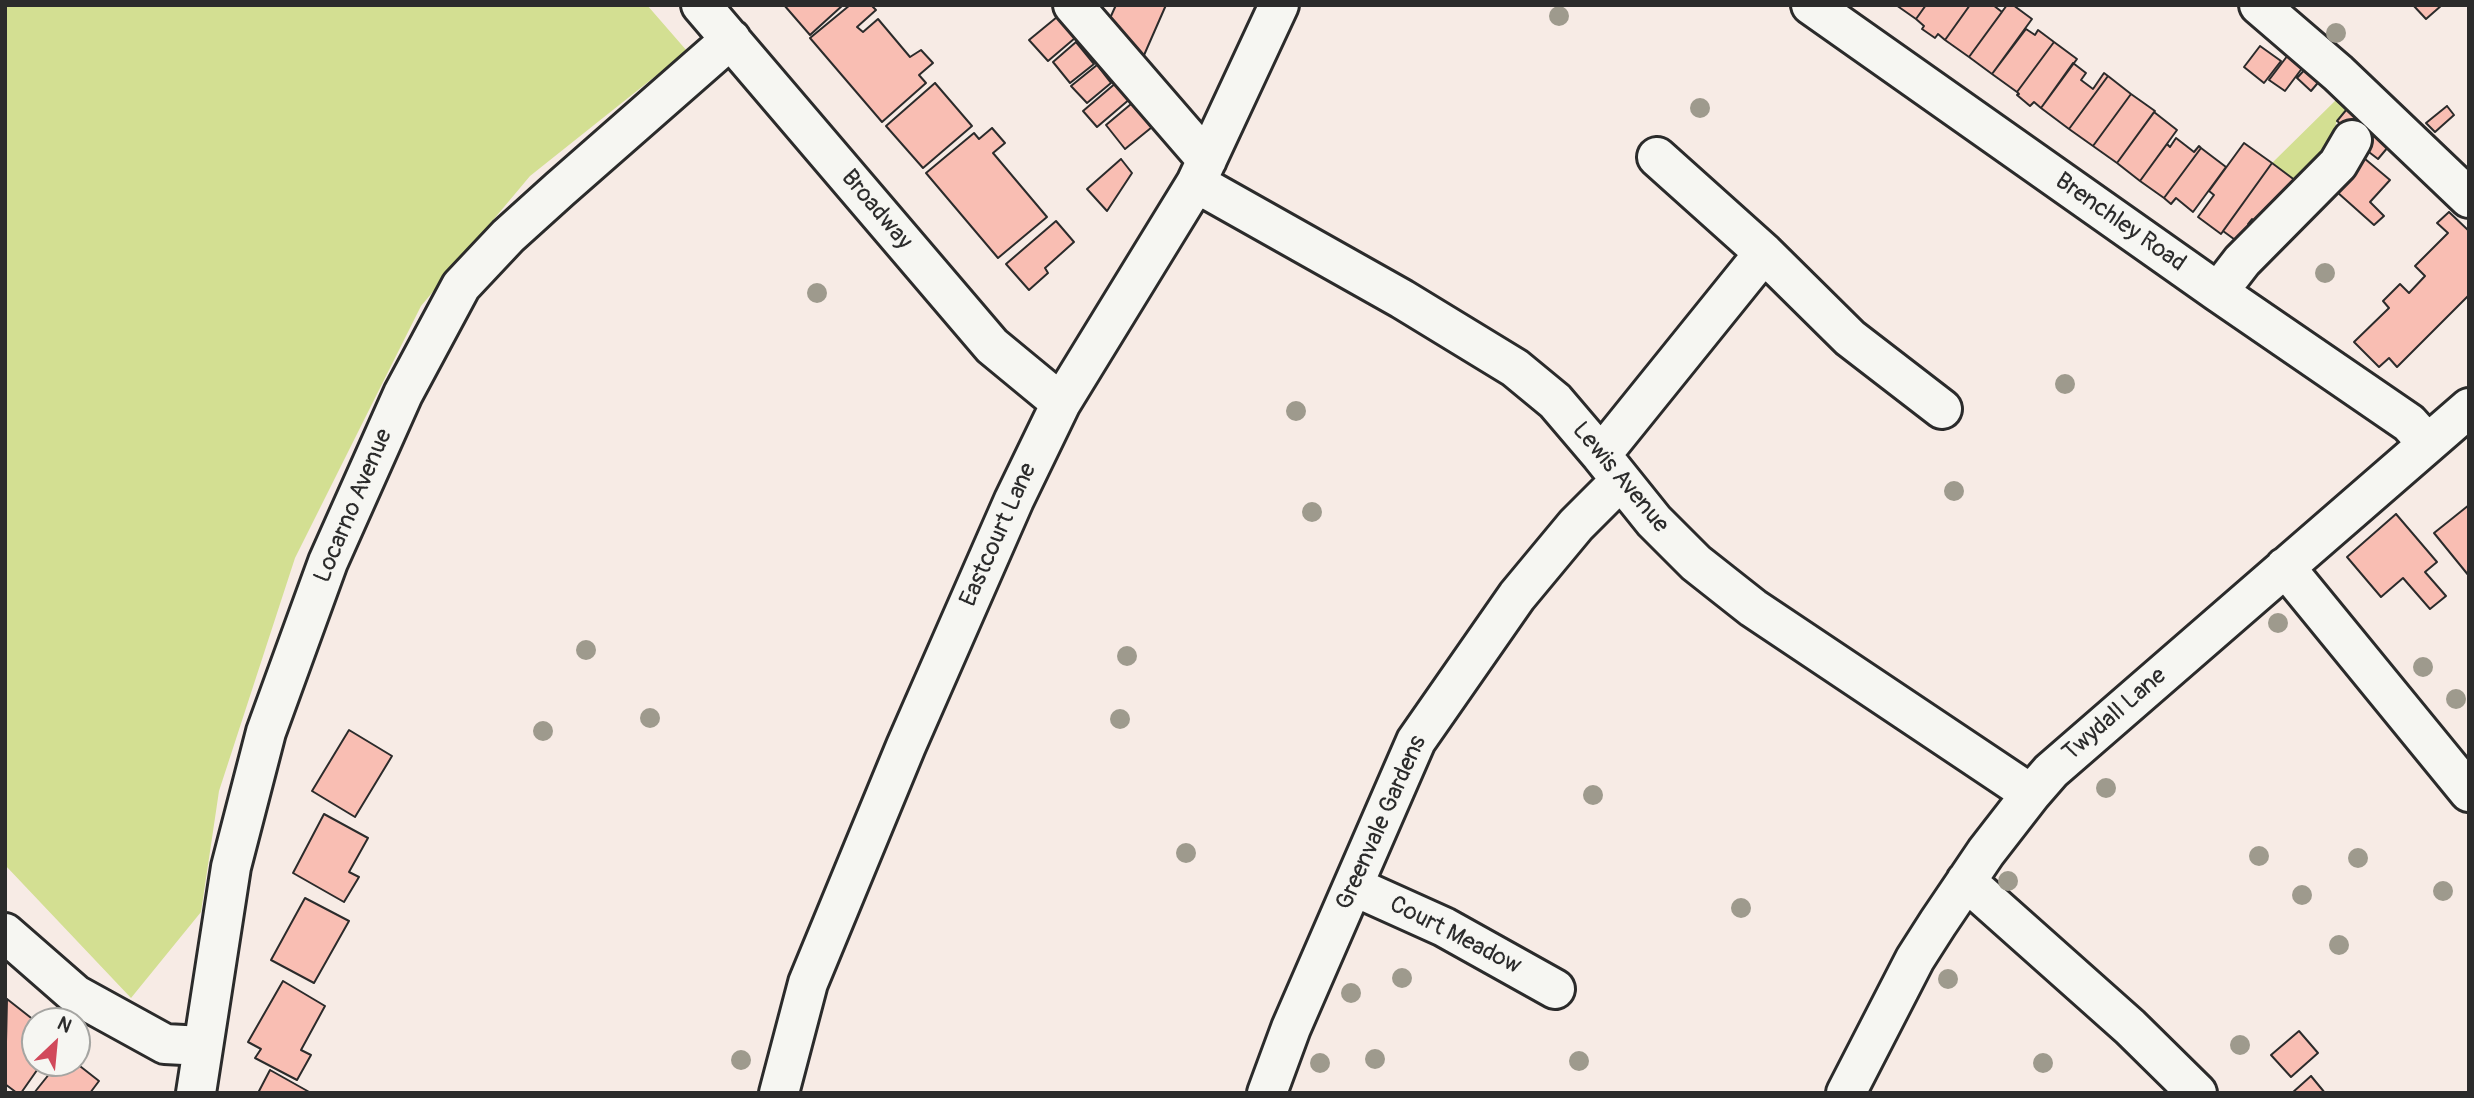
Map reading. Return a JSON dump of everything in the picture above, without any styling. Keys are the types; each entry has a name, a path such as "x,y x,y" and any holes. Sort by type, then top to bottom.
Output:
{"street":[{"name":"Broadway","path":"701,5 992,346 1060,403"},
{"name":"Lewis Avenue","path":"1073,5 1201,172 1493,353 1534,383 1555,401 1671,539 1696,563 1753,608 2031,794"},
{"name":"Eastcourt Lane","path":"779,1093 807,983 906,746 1014,500 1060,403 1201,172 1279,5"},
{"name":"Brenchley Road","path":"1811,5 2409,423 2427,443"},
{"path":"2259,5 2339,73 2469,198"},
{"name":"Locarno Avenue","path":"196,1093 231,867 265,732 328,562 402,394 461,286 529,218 731,39"},
{"path":"2218,292 2242,261 2341,160 2352,141"},
{"path":"1657,156 1764,253 1850,338 1942,410"},
{"name":"Greenvale Gardens","path":"1267,1093 1291,1028 1416,741 1517,596 1576,525 1611,468 1764,253"},
{"name":"Twydall Lane","path":"1846,1093 1915,959 1966,881 2051,771 2469,408"},
{"path":"2285,567 2469,792"},
{"path":"1966,881 2130,1027 2197,1093"},
{"name":"Court Meadow","path":"1353,886 1444,927 1555,989"},
{"path":"5,933 76,995 165,1044 203,1046"}],"green space":[{"path":"5,5 647,5 687,51 530,176 421,306 295,558 219,791 201,912 131,998 5,865"},
{"path":"2336,100 2347,109 2336,123 2334,146 2296,181 2272,163"}],"building":[{"path":"784,5 843,5 810,35"},
{"path":"850,5 871,5 876,10 857,27 863,32 878,19 910,57 921,50 933,63 919,75 926,83 882,122 810,38"},
{"path":"1116,5 1166,5 1141,62 1106,27"},
{"path":"1896,5 1926,5 1916,19"},
{"path":"1926,5 1970,5 1945,40 1938,34 1935,38 1922,29 1924,26 1916,19"},
{"path":"1970,5 1993,5 2002,12 1969,57 1945,40"},
{"path":"2007,5 2013,5 2032,19 1992,74 1969,57"},
{"path":"2413,5 2442,5 2426,19"},
{"path":"1057,17 1075,38 1048,61 1029,40"},
{"path":"2026,29 2035,35 2038,30 2054,42 2017,92 1992,74"},
{"path":"1076,42 1094,64 1070,83 1053,62"},
{"path":"2054,42 2077,59 2041,108 2034,102 2030,106 2017,92"},
{"path":"2260,46 2281,61 2264,83 2244,67"},
{"path":"2288,55 2303,67 2285,91 2269,80"},
{"path":"2073,63 2086,73 2081,80 2093,89 2104,73 2108,76 2069,129 2041,108"},
{"path":"1097,65 1111,83 1087,103 1071,86"},
{"path":"2308,66 2322,78 2311,91 2297,78"},
{"path":"2108,76 2131,94 2093,146 2069,129"},
{"path":"1117,82 1131,98 1097,127 1083,111"},
{"path":"935,83 972,126 923,168 886,126"},
{"path":"2345,90 2399,134 2378,159 2361,146 2361,140 2337,121 2347,109 2336,100"},
{"path":"2131,94 2155,111 2117,163 2093,146"},
{"path":"1137,99 1157,123 1125,149 1106,125"},
{"path":"2447,106 2454,115 2435,132 2426,123"},
{"path":"2154,112 2177,130 2140,181 2117,163"},
{"path":"992,128 1005,143 993,153 1047,217 998,258 926,173 974,133 979,139"},
{"path":"2176,138 2194,152 2199,146 2201,148 2164,198 2140,181 2167,144 2170,147"},
{"path":"2244,143 2272,163 2221,234 2198,217 2214,195 2209,191"},
{"path":"2201,148 2226,167 2193,212 2176,198 2171,204 2164,198"},
{"path":"2358,153 2390,180 2370,202 2384,216 2374,225 2328,184"},
{"path":"1121,159 1132,173 1107,211 1087,189"},
{"path":"2272,163 2296,181 2263,227 2252,219 2248,224 2253,228 2242,245 2223,231"},
{"path":"2449,212 2469,231 2469,295 2397,367 2389,358 2379,367 2354,342 2389,308 2383,301 2400,284 2409,293 2425,276 2415,266 2448,233 2437,223"},
{"path":"1056,221 1074,242 1045,268 1048,273 1029,290 1006,264"},
{"path":"2469,505 2469,576 2434,533"},
{"path":"2396,514 2437,562 2425,572 2446,596 2430,609 2403,578 2381,597 2347,557"},
{"path":"349,730 392,756 355,817 312,791"},
{"path":"324,814 368,838 349,872 359,877 344,902 293,873"},
{"path":"305,898 349,921 314,983 271,960"},
{"path":"283,981 325,1006 301,1050 311,1055 297,1080 255,1058 261,1049 248,1042"},
{"path":"7,999 21,1010 21,1077 32,1077 21,1093 5,1084"},
{"path":"2299,1031 2318,1053 2291,1077 2271,1055"},
{"path":"270,1070 311,1093 258,1093"},
{"path":"91,1075 99,1081 90,1093 34,1093 47,1077 91,1077"},
{"path":"2311,1076 2325,1093 2292,1093"}]}
